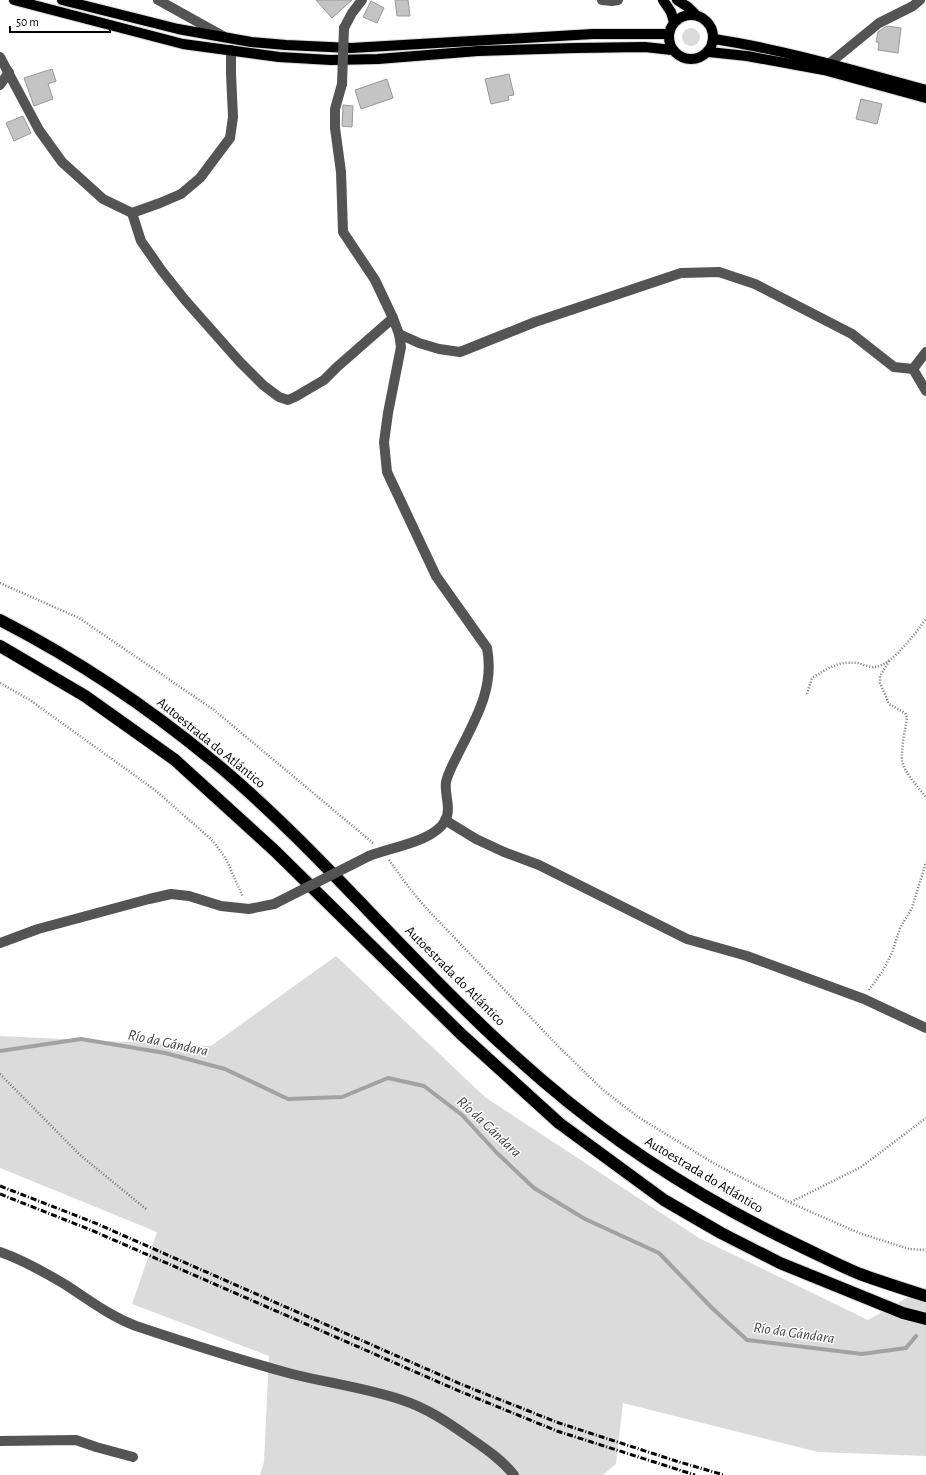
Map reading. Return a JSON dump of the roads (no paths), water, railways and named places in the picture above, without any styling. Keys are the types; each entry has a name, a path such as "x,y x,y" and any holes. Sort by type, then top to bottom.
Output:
{"highway":[{"name":"Autoestrada do Atlántico","path":"0,620 104,680 213,761 256,799 313,854 474,1019 545,1082 610,1135 676,1179 764,1229 859,1274 926,1296"},
{"path":"0,646 85,696 176,760 275,851 461,1034 559,1123 664,1200 721,1233 780,1263 903,1313 926,1319"}],"main road":[{"path":"14,0 184,44 279,57 331,60 378,59 478,51 533,49 645,47 672,50"},
{"path":"62,0 178,29 250,42 275,44 351,48 593,34 669,34"},
{"path":"663,0 671,12 674,22"},
{"path":"677,0 688,6 696,15 708,22 712,28 714,37 709,52 697,59 690,60 677,55 672,50 669,34 674,22 681,17 696,15"},
{"path":"714,37 746,40 773,50 926,90"},
{"path":"709,52 747,56 824,70 926,98"}],"street":[{"path":"158,0 227,38"},
{"path":"0,943 46,927 172,894 189,896 221,906 249,909 274,904 370,856 424,838 445,820 448,808 446,782 479,711 488,684 490,662 487,648 436,576 387,472 384,442 401,347 399,334 376,280 343,232 342,172 335,128 335,109 342,84 344,28 352,13 362,0"},
{"path":"602,0 618,0"},
{"path":"830,64 879,23 913,6 920,0"},
{"path":"132,213 181,194 200,178 230,138 233,117 230,74 231,50"},
{"path":"0,57 39,130 62,162 103,199 132,213 142,241 184,300 258,380 279,398 288,400 324,380 393,318"},
{"path":"0,85 9,72"},
{"path":"399,334 418,343 439,349 460,352 535,322 681,272 720,272 754,284 852,334 894,367 913,369"},
{"path":"913,369 926,352"},
{"path":"913,369 926,391"},
{"path":"445,820 476,839 504,852 539,865 688,939 747,956 864,999 926,1028"},
{"path":"0,1252 43,1272 66,1285 101,1309 136,1326 216,1352 292,1374 374,1392 415,1405 452,1425 471,1438 499,1458 514,1475"},
{"path":"0,1441 76,1440 133,1457"}],"waterway":[{"name":"Río da Gándara","path":"0,1051 81,1039 165,1053 225,1069 288,1099 342,1097 388,1078 424,1086 462,1115 497,1153 534,1188 585,1219 659,1253 712,1308 747,1340 862,1354 906,1348 916,1336"}],"railway":[{"path":"0,1186 95,1223 463,1385 559,1423 724,1475"},
{"path":"0,1194 91,1230 459,1391 557,1431 695,1475"}]}
